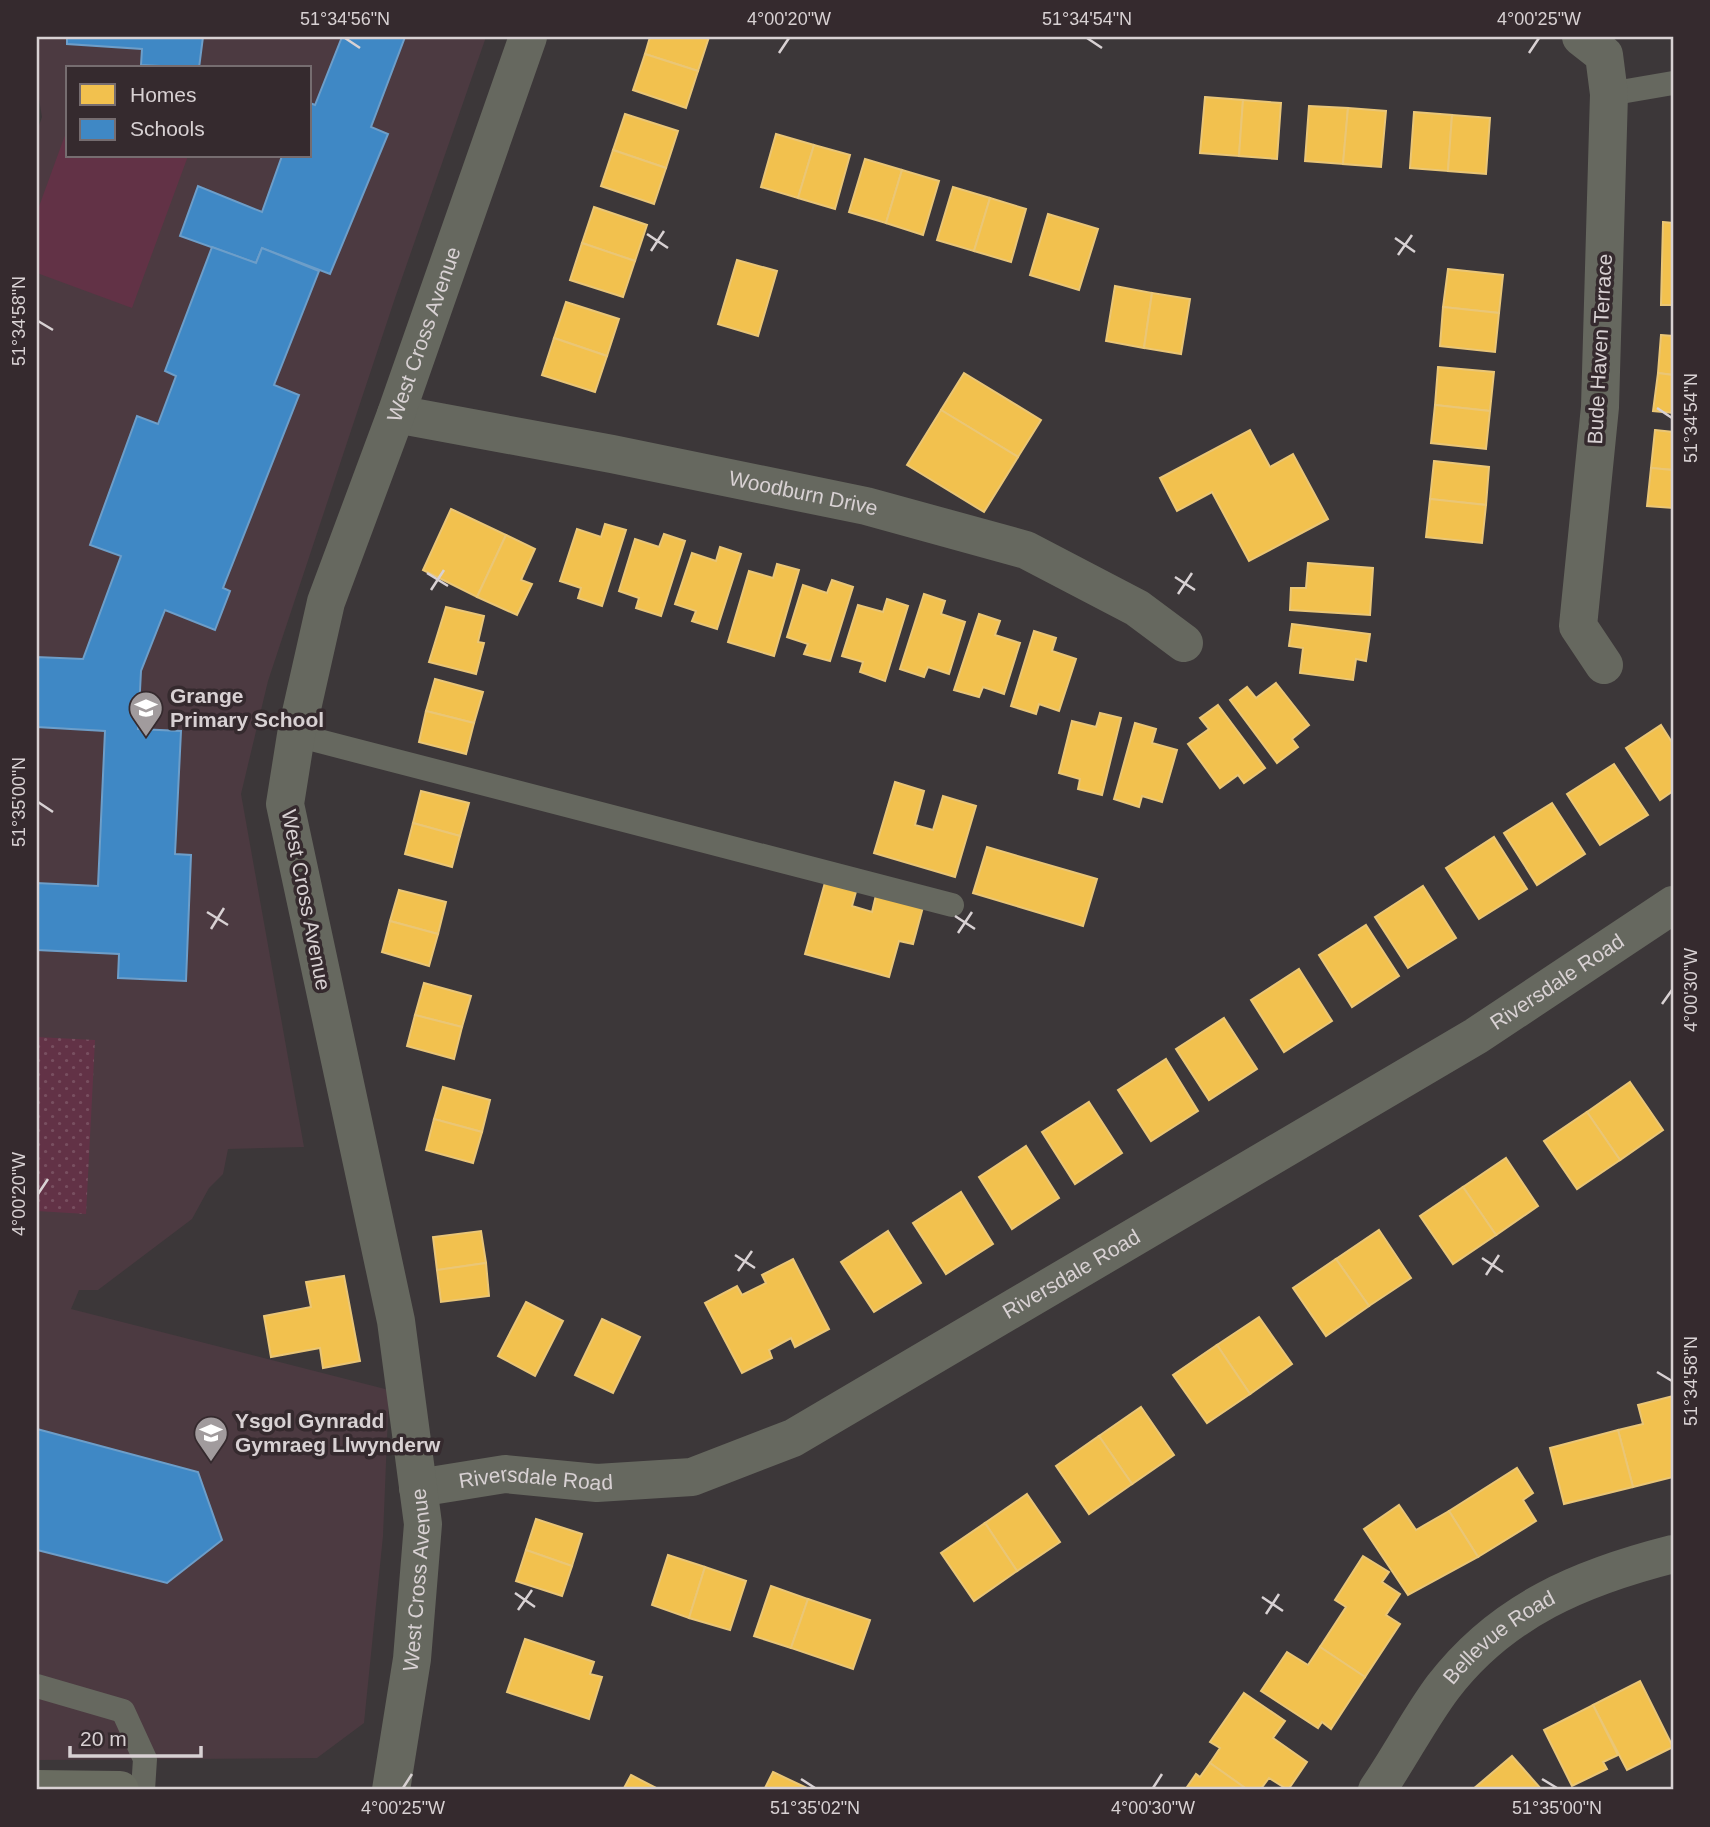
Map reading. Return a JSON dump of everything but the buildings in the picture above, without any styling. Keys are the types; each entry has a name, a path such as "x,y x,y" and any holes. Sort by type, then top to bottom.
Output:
{"street":[{"name":"West Cross Avenue","path":"391,1790 412,1659 424,1524 396,1321 285,804 296,735 326,602 396,414 528,37"},
{"name":"Bude Haven Terrace","path":"1581,37 1604,55 1609,94 1600,407 1578,626 1604,665"},
{"name":"Woodburn Drive","path":"396,414 612,454 866,506 1026,550 1137,608 1184,643"},
{"name":"Riversdale Road","path":"418,1488 505,1474 597,1483 692,1477 793,1438 1475,1036 1673,905"},
{"name":"Bellevue Road","path":"1377,1790 1442,1689 1474,1650 1516,1616 1583,1581 1616,1568 1673,1554"},
{"path":"37,1789 120,1790"}],"lane":[{"path":"1609,94 1673,83"},
{"path":"296,735 952,905"},
{"path":"37,1686 123,1711 145,1759 143,1790"}],"shaded area":[{"path":"37,37 486,37 395,298 268,681 241,794 304,1147 228,1149 223,1174 209,1188 192,1219 98,1290 79,1290 71,1309 389,1390 383,1536 364,1723 317,1758 37,1760 37,131 42,117 37,87"},
{"path":"66,132 66,158 187,158 132,308 37,273 37,212"},
{"path":"37,1037 95,1040 86,1214 37,1211"}],"place":[{"name":"Grange Primary School","path":"146,738"},
{"name":"Ysgol Gynradd Gymraeg Llwynderw","path":"211,1463"}]}
